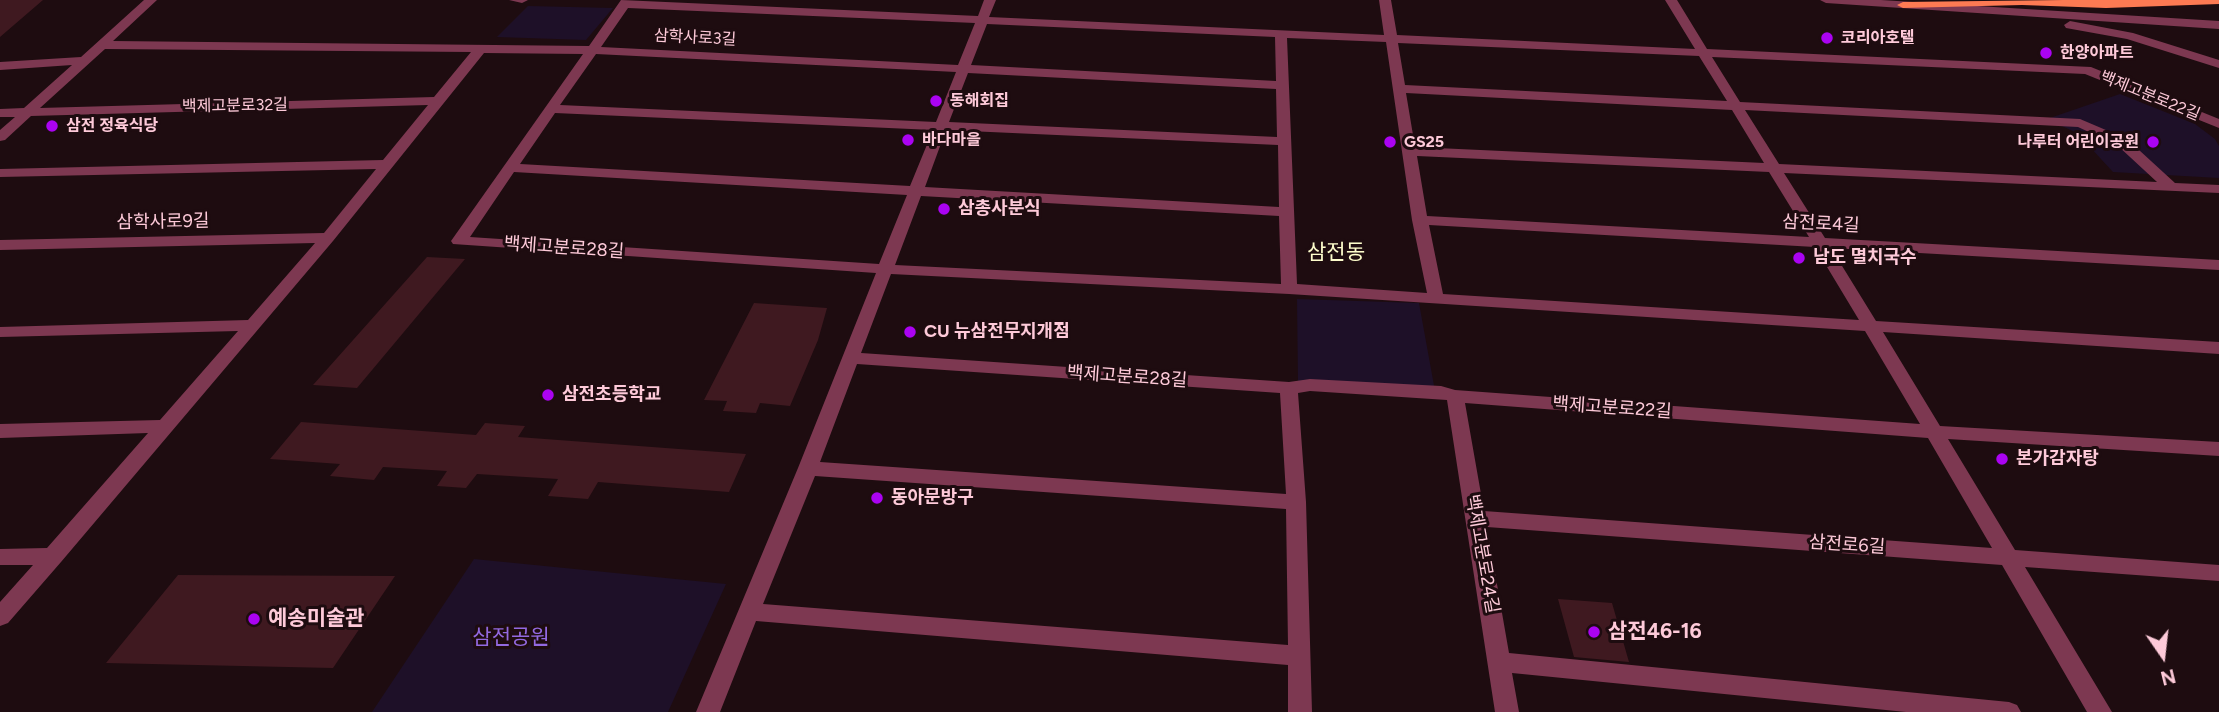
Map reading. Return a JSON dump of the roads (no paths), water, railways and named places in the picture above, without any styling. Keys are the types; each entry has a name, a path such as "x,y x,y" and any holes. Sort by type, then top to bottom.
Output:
{"main road":[{"path":"1903,5 2022,2 2106,5 2219,1"}],"street":[{"path":"0,137 150,0"},
{"path":"515,0 523,0"},
{"path":"708,712 751,612 852,358 914,191 990,0"},
{"path":"1385,0 1420,220 1436,298 2219,348"},
{"path":"1671,0 1935,432 2100,712"},
{"path":"1826,0 2219,25"},
{"path":"626,2 1392,37"},
{"name":"백제고분로28길","path":"626,2 459,241 886,269 1436,298"},
{"path":"1994,11 2129,36 2219,64"},
{"path":"1281,33 1289,289"},
{"name":"백제고분로22길","path":"1392,37 2087,70 2219,124"},
{"name":"삼학사로3길","path":"103,45 590,50 1283,85"},
{"path":"0,617 328,237 441,101 481,48"},
{"path":"0,66 86,60"},
{"path":"1399,89 2080,123 2122,142 2171,187"},
{"name":"백제고분로32길","path":"0,113 441,101"},
{"path":"552,108 1283,141"},
{"path":"1409,151 2219,190"},
{"path":"0,173 389,164"},
{"path":"511,168 1287,212"},
{"name":"삼전로4길","path":"1420,220 2219,265"},
{"name":"삼학사로9길","path":"0,246 328,237"},
{"path":"0,332 252,325"},
{"name":"백제고분로28길","path":"852,358 1289,388"},
{"name":"백제고분로22길","path":"1289,388 1310,385 1441,392 1455,396 1935,432 2219,449"},
{"path":"1289,388 1296,502 1300,712"},
{"name":"백제고분로24길","path":"1455,396 1501,662 1507,712"},
{"path":"0,431 164,426"},
{"path":"808,468 1296,502"},
{"name":"삼전로6길","path":"1475,519 2219,573"},
{"path":"0,557 54,556"},
{"path":"751,612 1300,656"},
{"path":"1501,662 2009,712"}],"place":[{"name":"코리아호텔","path":"1827,38"},
{"name":"한양아파트","path":"2046,53"},
{"name":"동해회집","path":"936,101"},
{"name":"삼전 정육식당","path":"52,126"},
{"name":"바다마을","path":"908,140"},
{"name":"GS25","path":"1390,142"},
{"name":"나루터 어린이공원","path":"2153,142"},
{"name":"삼총사분식","path":"944,209"},
{"name":"남도 멸치국수","path":"1799,258"},
{"name":"CU 뉴삼전무지개점","path":"910,332"},
{"name":"삼전초등학교","path":"548,395"},
{"name":"본가감자탕","path":"2002,459"},
{"name":"동아문방구","path":"877,498"},
{"name":"예송미술관","path":"254,619"},
{"name":"삼전46-16","path":"1594,632"}],"district":[{"name":"삼전동","path":"1336,253"}],"park label":[{"name":"삼전공원","path":"511,638"}]}
